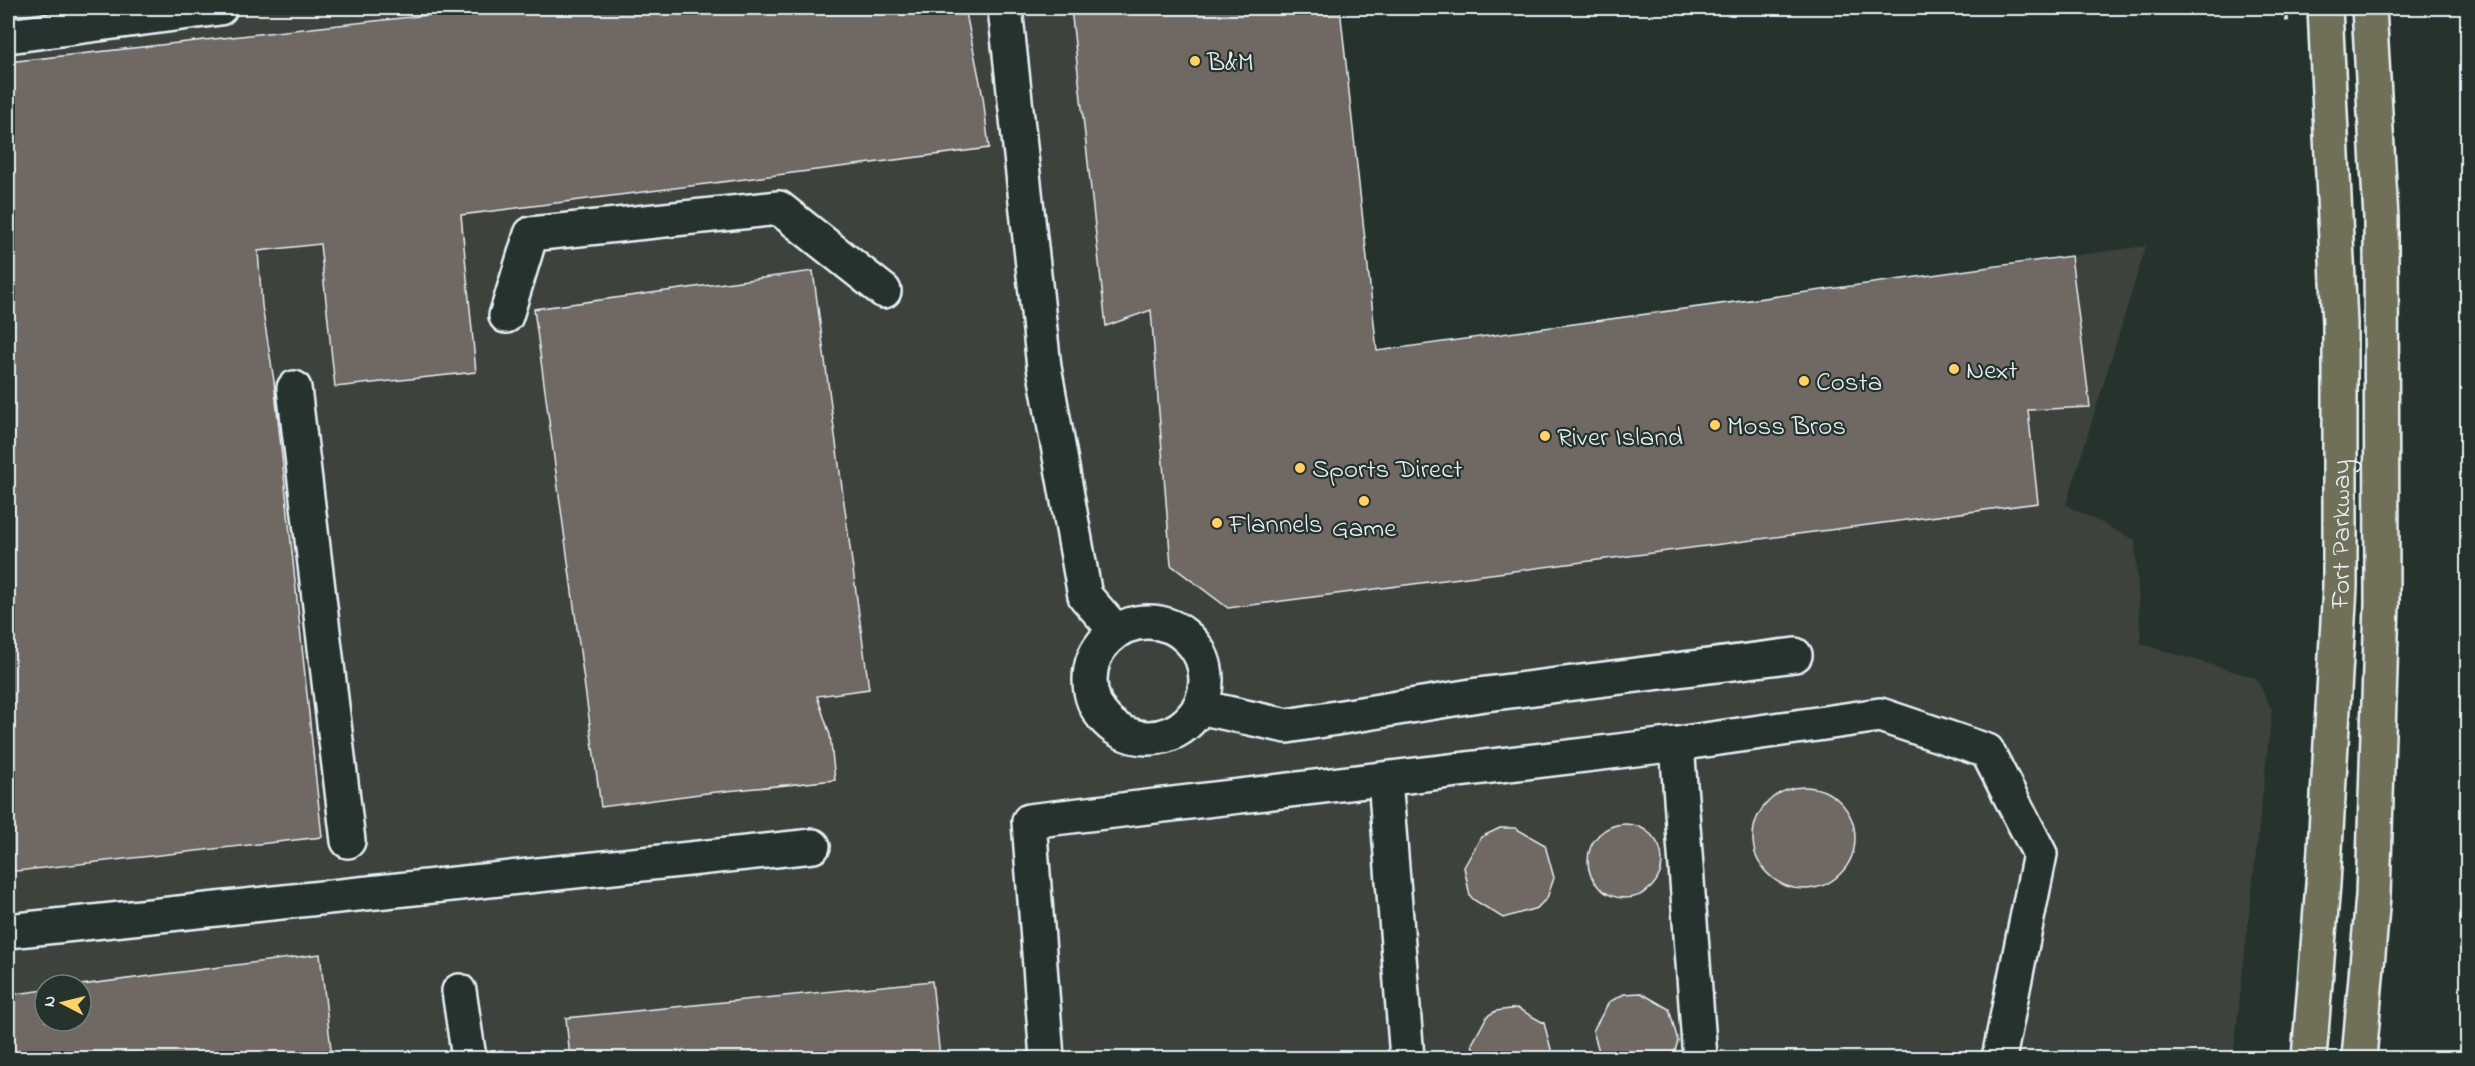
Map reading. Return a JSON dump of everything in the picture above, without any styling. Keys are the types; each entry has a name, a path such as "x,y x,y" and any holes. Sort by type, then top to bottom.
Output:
{"main road":[{"name":"Fort Parkway","path":"2309,1059 2323,884 2340,586 2340,323 2325,8"},
{"name":"Fort Parkway","path":"2359,1059 2373,896 2381,626 2381,218 2369,8"}],"lane":[{"path":"8,36 220,8"},
{"path":"1005,8 1044,367 1085,596 1116,631"},
{"path":"506,316 531,234 779,208 884,291"},
{"path":"294,388 348,841"},
{"path":"1140,622 1161,622 1182,632 1196,646 1202,658 1206,688 1199,707 1188,722 1172,734 1142,738 1121,732 1106,721 1095,705 1090,691 1090,671 1101,645 1116,631 1140,622"},
{"path":"1199,707 1287,726 1478,695 1795,655"},
{"path":"1047,1059 1029,821 1677,744 1880,715 1987,750 2040,854 1998,1059"},
{"path":"1677,744 1700,1059"},
{"path":"1385,779 1407,1059"},
{"path":"8,931 813,846"},
{"path":"459,991 470,1059"}],"shaded area":[{"path":"8,8 1340,8 1377,351 2146,246 2066,505 2135,540 2141,644 2256,678 2272,710 2233,1058 8,1058"}],"building":[{"path":"491,8 965,8 983,97 989,148 461,215 476,372 335,387 320,244 258,251 262,306 274,381 322,837 8,872 8,62"},
{"path":"1071,8 1340,8 1377,351 2071,256 2090,407 2028,410 2038,503 1228,608 1171,565 1151,310 1106,326"},
{"path":"813,271 869,689 817,696 830,735 835,780 601,807 534,309"},
{"path":"1804,787 1823,791 1840,802 1851,819 1855,838 1851,857 1840,874 1823,885 1804,889 1785,885 1768,874 1757,857 1753,838 1757,819 1768,802 1785,791"},
{"path":"1625,824 1646,830 1656,840 1662,861 1656,882 1646,892 1625,898 1604,892 1594,882 1588,861 1594,840 1604,830"},
{"path":"1500,828 1515,828 1545,845 1554,878 1547,898 1537,908 1503,918 1470,896 1464,867 1481,837"},
{"path":"320,954 332,1058 8,1058 8,995 33,992 33,1033 93,1033 93,983"},
{"path":"932,981 940,1058 570,1058 566,1018"},
{"path":"1641,993 1669,1009 1678,1041 1673,1057 1601,1058 1593,1031 1609,1002 1624,994"},
{"path":"1517,1008 1544,1023 1552,1053 1550,1058 1476,1058 1472,1044 1487,1016 1496,1011"}],"place":[{"name":"B&M","path":"1195,61"},
{"name":"Next","path":"1954,369"},
{"name":"Costa","path":"1804,381"},
{"name":"Moss Bros","path":"1715,425"},
{"name":"River Island","path":"1545,436"},
{"name":"Sports Direct","path":"1300,468"},
{"name":"Game","path":"1364,501"},
{"name":"Flannels","path":"1217,523"}]}
